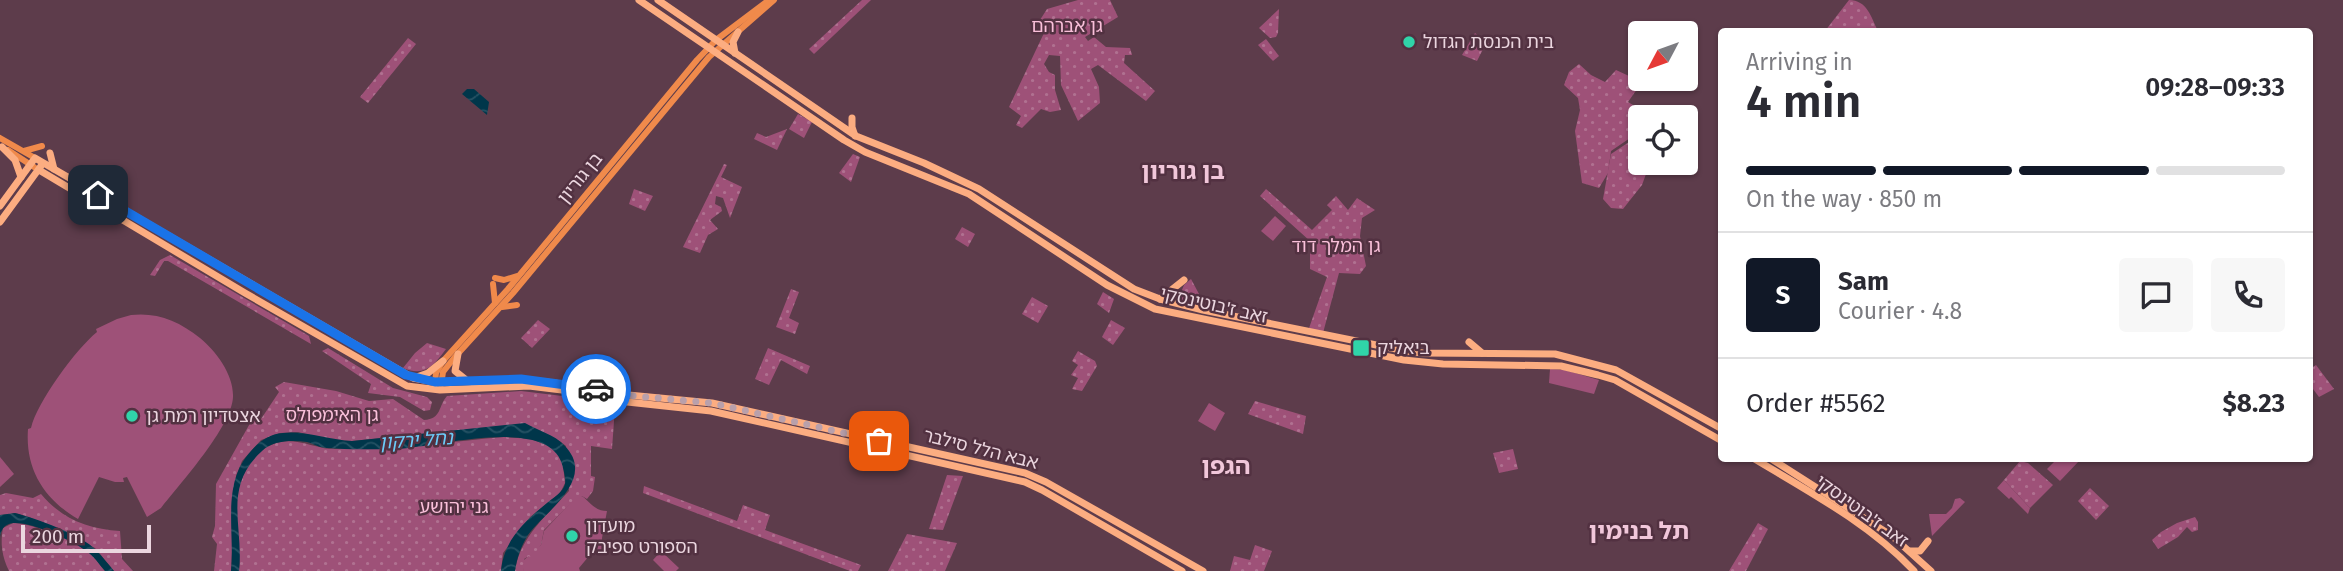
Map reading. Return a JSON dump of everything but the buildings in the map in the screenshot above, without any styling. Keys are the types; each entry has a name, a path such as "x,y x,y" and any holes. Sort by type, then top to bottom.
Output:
{"main road":[{"name":"זאב ז'בוטינסקי","path":"639,0 844,140 865,152 914,170 975,198 1132,299 1165,312 1390,358 1443,364 1561,366 1598,374 1615,380 1718,438"},
{"name":"זאב ז'בוטינסקי","path":"658,0 837,125 856,136 979,188 1118,280 1160,299 1227,316 1423,353 1555,354 1608,367 1718,427"},
{"name":"בן גוריון","path":"719,42 738,32 772,0"},
{"name":"בן גוריון","path":"438,386 436,373 443,362 497,306 519,275 634,135 719,42 772,0"},
{"path":"735,54 733,41 738,32"},
{"name":"בן גוריון","path":"438,386 443,372 711,50"},
{"path":"837,125 852,118 856,136"},
{"path":"621,139 634,135"},
{"path":"0,138 23,151 32,161"},
{"path":"1,146 41,166 413,378 438,386"},
{"path":"1,146 15,160 21,177"},
{"path":"23,151 32,151 42,146"},
{"path":"50,153 53,173 161,243 407,386 438,386"},
{"path":"0,206 32,161"},
{"path":"0,222 41,166"},
{"path":"900,175 914,170"},
{"path":"30,182 53,173"},
{"path":"517,305 497,306 494,281 519,275"},
{"path":"1100,280 1116,286 1118,280"},
{"path":"1160,299 1184,280"},
{"path":"1469,342 1476,350 1486,354"},
{"path":"458,354 455,371 460,377 469,380"},
{"path":"413,378 428,373 443,362"},
{"name":"אבא הלל סילבר","path":"438,386 496,378 712,403 1025,474 1046,482 1203,571"},
{"name":"אבא הלל סילבר","path":"438,386 529,386 618,401 711,411 1025,482 1182,571"},
{"name":"זאב ז'בוטינסקי","path":"1760,462 1864,528 1912,570"},
{"name":"זאב ז'בוטינסקי","path":"1776,462 1874,524 1909,550 1931,571"},
{"path":"1909,550 1919,552 1928,541"},
{"path":"1912,570 1920,560"},
{"path":"1920,560 1921,571"}],"green space":[{"path":"862,0 871,0 814,54 809,49"},
{"name":"גן אברהם","path":"1078,0 1110,0 1118,17 1085,37 1088,41 1094,37 1106,47 1130,48 1132,55 1125,55 1124,63 1155,91 1146,101 1098,65 1091,69 1099,87 1100,103 1078,121 1061,85 1060,56 1049,55 1044,64 1049,72 1055,75 1055,90 1061,110 1050,112 1041,109 1022,128 1016,125 1021,116 1009,107 1044,33 1046,26 1040,20 1047,9"},
{"path":"1849,0 1864,6 1876,28 1827,28"},
{"path":"1279,9 1278,33 1276,37 1270,38 1259,28"},
{"path":"1475,33 1492,46 1484,47 1477,61 1462,55"},
{"path":"408,38 416,44 368,103 360,97"},
{"path":"1266,39 1279,56 1273,61 1258,45"},
{"path":"1579,64 1591,75 1605,82 1616,70 1628,76 1628,91 1636,91 1628,102 1633,105 1628,105 1628,139 1611,151 1608,173 1599,188 1582,183 1575,131 1580,110 1578,98 1564,85 1569,72"},
{"path":"798,114 812,122 804,138 789,129"},
{"path":"787,129 777,150 754,139 757,133 766,137"},
{"path":"1628,143 1628,175 1646,175 1642,185 1623,209 1611,208 1603,199 1611,154"},
{"path":"853,154 860,157 851,182 839,173"},
{"path":"724,164 727,165 721,177 742,187 730,218 723,198 716,196 715,204 721,207 722,211 710,220 718,229 708,235 700,253 683,247"},
{"path":"634,189 653,196 645,211 629,204"},
{"name":"גן המלך דוד","path":"1266,189 1312,230 1332,210 1327,205 1336,196 1348,210 1357,198 1375,210 1362,218 1360,236 1366,266 1360,274 1339,273 1323,333 1308,331 1327,277 1310,269 1310,241 1260,196"},
{"path":"1275,216 1286,226 1273,241 1261,231"},
{"path":"962,227 975,234 968,247 955,239"},
{"path":"170,255 309,336 311,344 168,261 164,261 155,276 150,275 160,260"},
{"path":"1191,279 1199,294 1198,303 1178,300 1184,285"},
{"path":"791,289 799,292 789,318 799,323 795,334 776,327"},
{"path":"1103,292 1114,299 1109,313 1097,304"},
{"path":"1032,297 1048,306 1038,323 1022,314"},
{"name":"אצטדיון רמת גן","path":"131,315 167,319 206,343 223,364 231,380 233,397 230,409 215,439 161,508 147,517 127,477 123,478 124,482 115,482 99,477 78,519 55,502 39,482 30,457 28,429 58,377 97,332 96,329"},
{"path":"538,320 550,329 532,348 521,338"},
{"path":"1111,320 1125,328 1113,345 1102,337"},
{"path":"427,343 446,349 428,368 417,371 403,368 415,353"},
{"path":"328,348 393,388 427,397 432,402 430,410 424,411 400,397 368,393 371,384 322,351"},
{"path":"768,348 810,366 807,374 781,360 769,385 755,379"},
{"path":"1078,351 1095,361 1097,366 1082,391 1072,389 1078,378 1071,375 1078,365 1072,361"},
{"path":"2316,365 2334,389 2319,397 2313,389 2313,367"},
{"path":"1550,369 1565,370 1599,380 1594,394 1549,383"},
{"name":"גן האימפולס","path":"284,382 336,391 369,401 393,399 424,420 437,415 447,396 521,391 612,402 615,407 612,449 591,446 591,476 595,477 593,491 587,499 582,496 574,500 544,530 541,545 531,558 529,556 524,559 526,562 523,571 515,571 528,537 569,491 566,446 561,442 525,424 352,441 331,440 298,432 280,433 261,440 242,461 236,476 231,571 214,571 217,544 212,537 215,526 216,484 253,418 259,422 279,392 275,387"},
{"path":"1255,401 1306,416 1303,434 1248,414"},
{"path":"1209,403 1225,413 1215,431 1198,421"},
{"name":"גני יהושע","path":"504,437 531,439 549,446 558,454 563,465 565,483 560,493 530,517 503,553 501,571 239,571 236,511 239,487 251,462 271,445 291,441 327,449 378,448"},
{"path":"1513,449 1518,469 1499,473 1493,453"},
{"path":"0,457 14,474 0,487"},
{"path":"2019,462 2024,462 2053,485 2030,508 2004,480"},
{"path":"2054,462 2078,462 2060,481 2047,469"},
{"path":"947,475 963,476 943,530 929,529"},
{"path":"2004,480 2030,508 2028,514 2011,497 2009,499 1997,488"},
{"path":"644,486 737,521 743,505 770,515 765,530 861,565 858,571 850,571 643,493"},
{"path":"2090,488 2109,506 2096,520 2078,501"},
{"path":"6,493 33,498 41,494 58,510 76,521 97,528 120,531 122,559 133,571 114,571 95,548 29,517 15,513 0,515 0,495"},
{"name":"מועדון הספורט ספיבק","path":"582,496 596,508 607,511 602,538 603,552 589,556 579,568 580,571 523,571 524,560 541,545 544,531 574,499"},
{"path":"1960,498 1965,502 1932,536 1929,514 1946,514 1955,499"},
{"path":"2195,517 2198,530 2192,532 2187,527 2178,537 2158,549 2152,540 2161,532"},
{"path":"13,523 42,529 65,538 93,556 105,571 9,571 2,550 2,534 3,528"},
{"path":"1758,523 1768,529 1746,571 1729,571"},
{"path":"907,534 957,543 945,571 888,571"},
{"path":"1255,545 1272,551 1264,571 1230,571 1234,556 1250,560"},
{"path":"661,551 679,568 676,571 664,571 653,560"}],"water":[{"path":"467,89 474,89 489,102 487,115 462,94"},
{"name":"נחל ירקון","path":"525,423 560,441 573,458 575,470 565,494 528,535 515,571 501,571 511,541 565,484 563,468 555,451 538,442 516,438 464,440 397,449 324,448 295,441 266,447 250,465 238,493 239,571 231,571 231,508 236,478 251,451 269,436 300,433 352,441"},
{"path":"15,513 46,523 89,544 114,571 105,571 92,555 80,547 37,527 9,524 5,526 0,537 0,515"}],"way so far":[{"path":"596,389 624,395 712,403 879,441"}],"place":[{"name":"בית הכנסת הגדול","path":"1409,42"},
{"name":"ביאליק","path":"1361,348"},
{"name":"אצטדיון רמת גן","path":"132,416"},
{"name":"מועדון הספורט ספיבק","path":"572,536"}],"district":[{"name":"בן גוריון","path":"1183,171"},
{"name":"הגפן","path":"1226,466"},
{"name":"תל בנימין","path":"1639,531"}],"route":[{"path":"98,195 413,378 435,382 521,379 596,389"}]}
